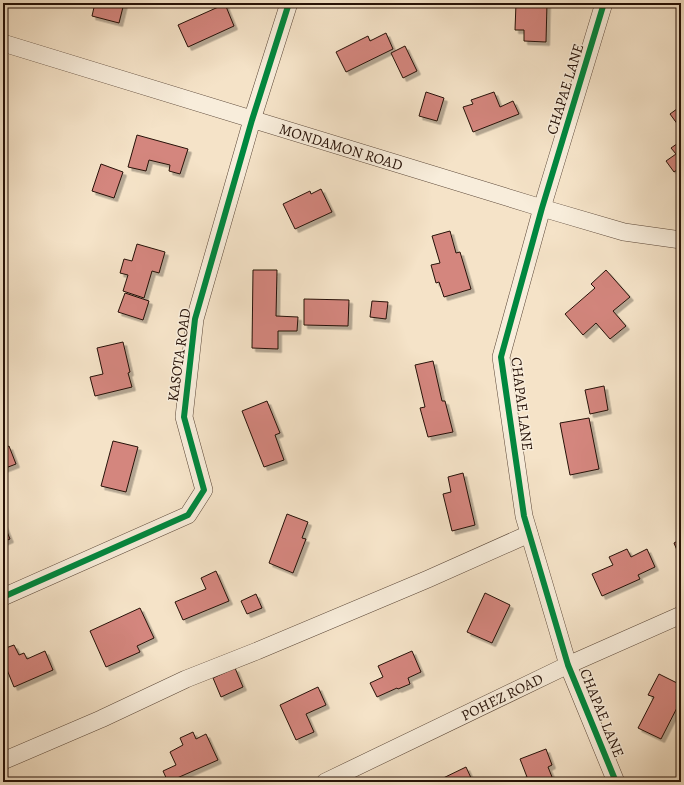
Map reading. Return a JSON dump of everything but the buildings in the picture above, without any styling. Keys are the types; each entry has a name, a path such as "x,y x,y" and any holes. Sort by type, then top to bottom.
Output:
{"street":[{"name":"KASOTA ROAD","path":"3,597 188,514 204,490 184,417 195,319 252,120 289,3"},
{"name":"CHAPAE LANE","path":"604,3 542,208 501,357 524,516 568,665 616,782"},
{"name":"MONDAMON ROAD","path":"3,43 624,232 681,240"},
{"path":"3,761 101,719 186,679 428,579 530,534"},
{"name":"POHEZ ROAD","path":"325,782 568,665 681,615"}],"cycle path":[{"path":"3,597 188,515 204,490 184,417 195,319 252,120 289,3"},
{"path":"604,3 542,208 501,357 524,516 568,665 616,782"}]}
